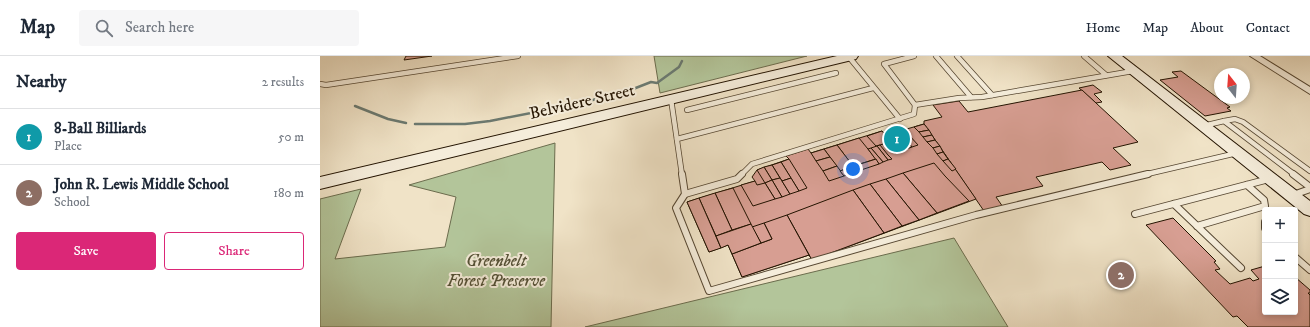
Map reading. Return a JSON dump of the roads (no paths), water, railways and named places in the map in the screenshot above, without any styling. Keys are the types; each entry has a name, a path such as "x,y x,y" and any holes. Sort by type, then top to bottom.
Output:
{"main road":[{"name":"Belvidere Street","path":"320,183 851,56"},
{"path":"1114,56 1291,195 1305,209"}],"street":[{"path":"1254,56 1310,91"}],"lane":[{"path":"320,84 326,85 518,56"},
{"path":"851,56 873,88 900,119"},
{"path":"685,194 737,179 752,164 914,114 915,105 884,64 914,56"},
{"path":"936,56 971,97"},
{"path":"957,56 992,95"},
{"path":"1084,56 1106,75"},
{"path":"915,105 992,95 1133,71"},
{"path":"687,110 836,73"},
{"path":"677,139 873,88"},
{"path":"671,99 685,194 676,208 709,291 976,215 1237,153"},
{"path":"1203,126 1235,119 1243,122 1310,171"},
{"path":"1224,121 1310,188"},
{"path":"1135,214 1270,179"},
{"path":"1197,226 1265,206 1264,200 1246,185"},
{"path":"1291,195 1310,188"},
{"path":"1174,204 1241,268"},
{"path":"1298,260 1310,270"}],"waterway":[{"path":"415,124 465,124 490,121 577,104 628,91 651,82 657,83 679,67 682,61"},
{"path":"355,106 388,119 406,123"}],"place":[{"name":"8-Ball Billiards","path":"897,139"},
{"name":"John R. Lewis Middle School","path":"1121,275"}],"park label":[{"name":"Greenbelt Forest Preserve","path":"496,271"}]}
